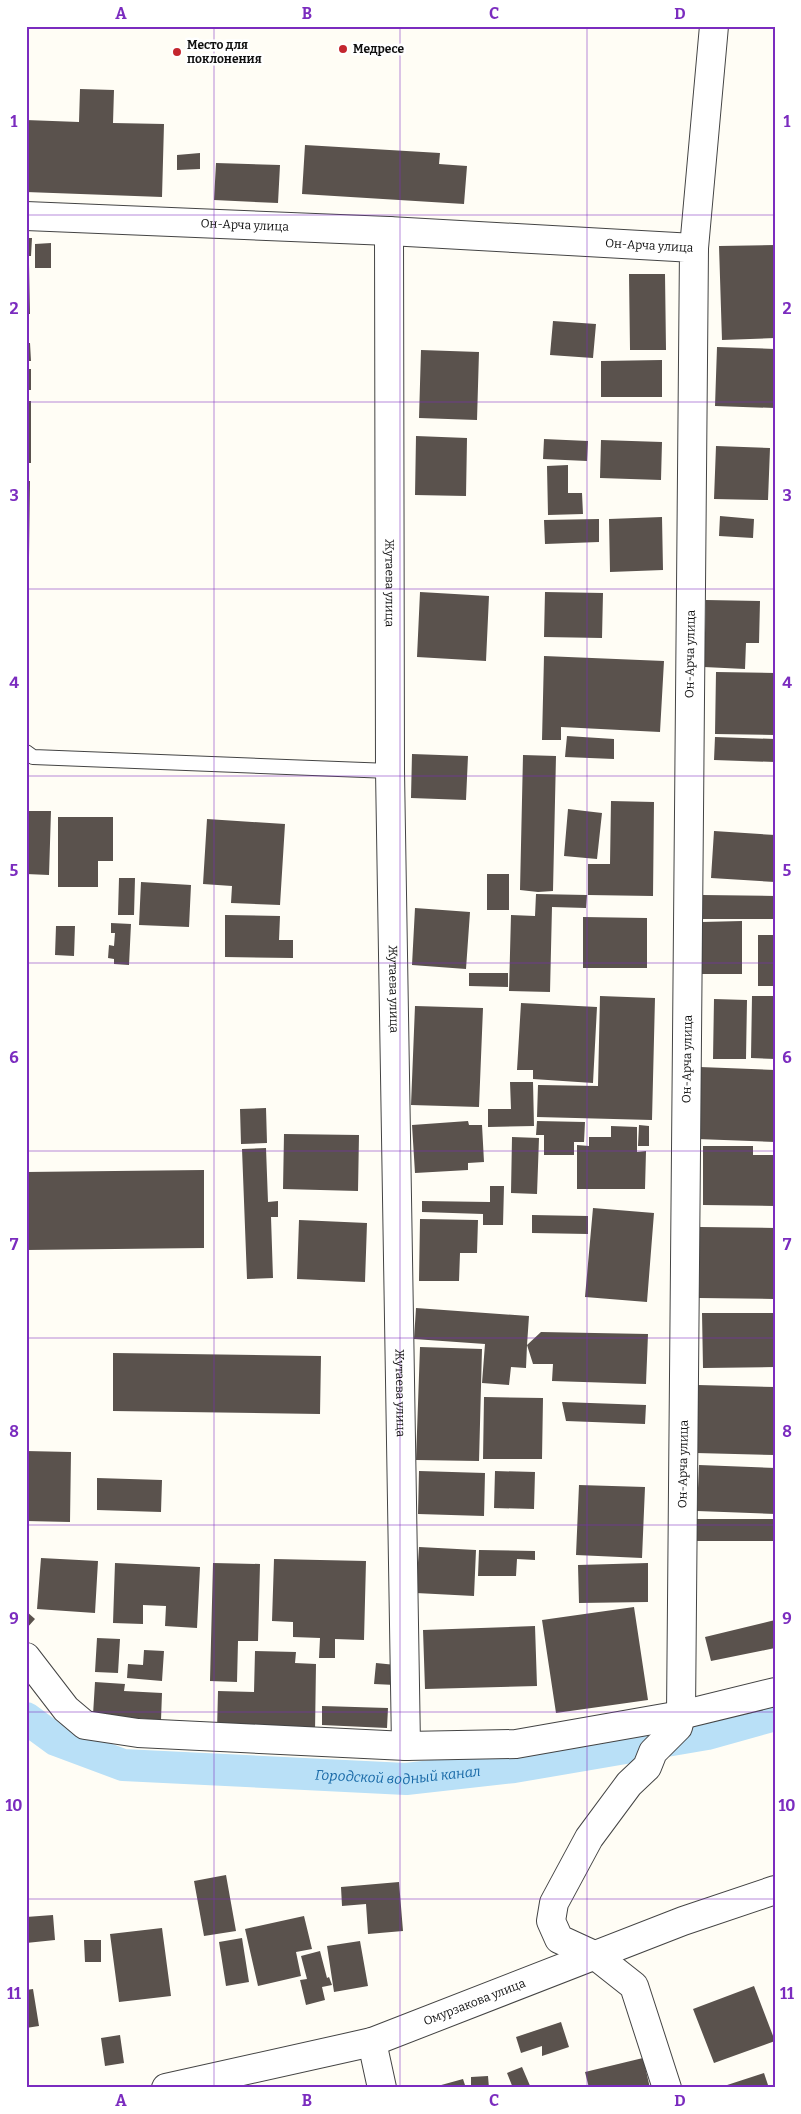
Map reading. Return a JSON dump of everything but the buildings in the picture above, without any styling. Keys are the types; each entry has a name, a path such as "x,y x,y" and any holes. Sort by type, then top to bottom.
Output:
{"street":[{"path":"694,248 714,26"},
{"name":"Он-Арча улица","path":"26,216 388,231 694,248 680,1721"},
{"name":"Жутаева улица","path":"388,231 390,771 406,1746"},
{"path":"26,1657 66,1709 85,1725 138,1733 406,1746 516,1744 680,1721 775,1692"},
{"path":"666,2088 634,1986 596,1956 559,1939 551,1921 554,1903 589,1838 629,1784 647,1767 652,1752 680,1721"},
{"name":"Омурзакова улица","path":"166,2088 372,2042 683,1921 775,1890"},
{"path":"372,2042 382,2088"}],"lane":[{"path":"26,752 32,757 390,771"}],"waterway":[{"name":"Городской водный канал","path":"26,1718 56,1740 123,1765 406,1779 514,1767 707,1734 775,1715"}],"place":[{"name":"Медресе","path":"343,49"},
{"name":"Место для поклонения","path":"177,52"}]}
